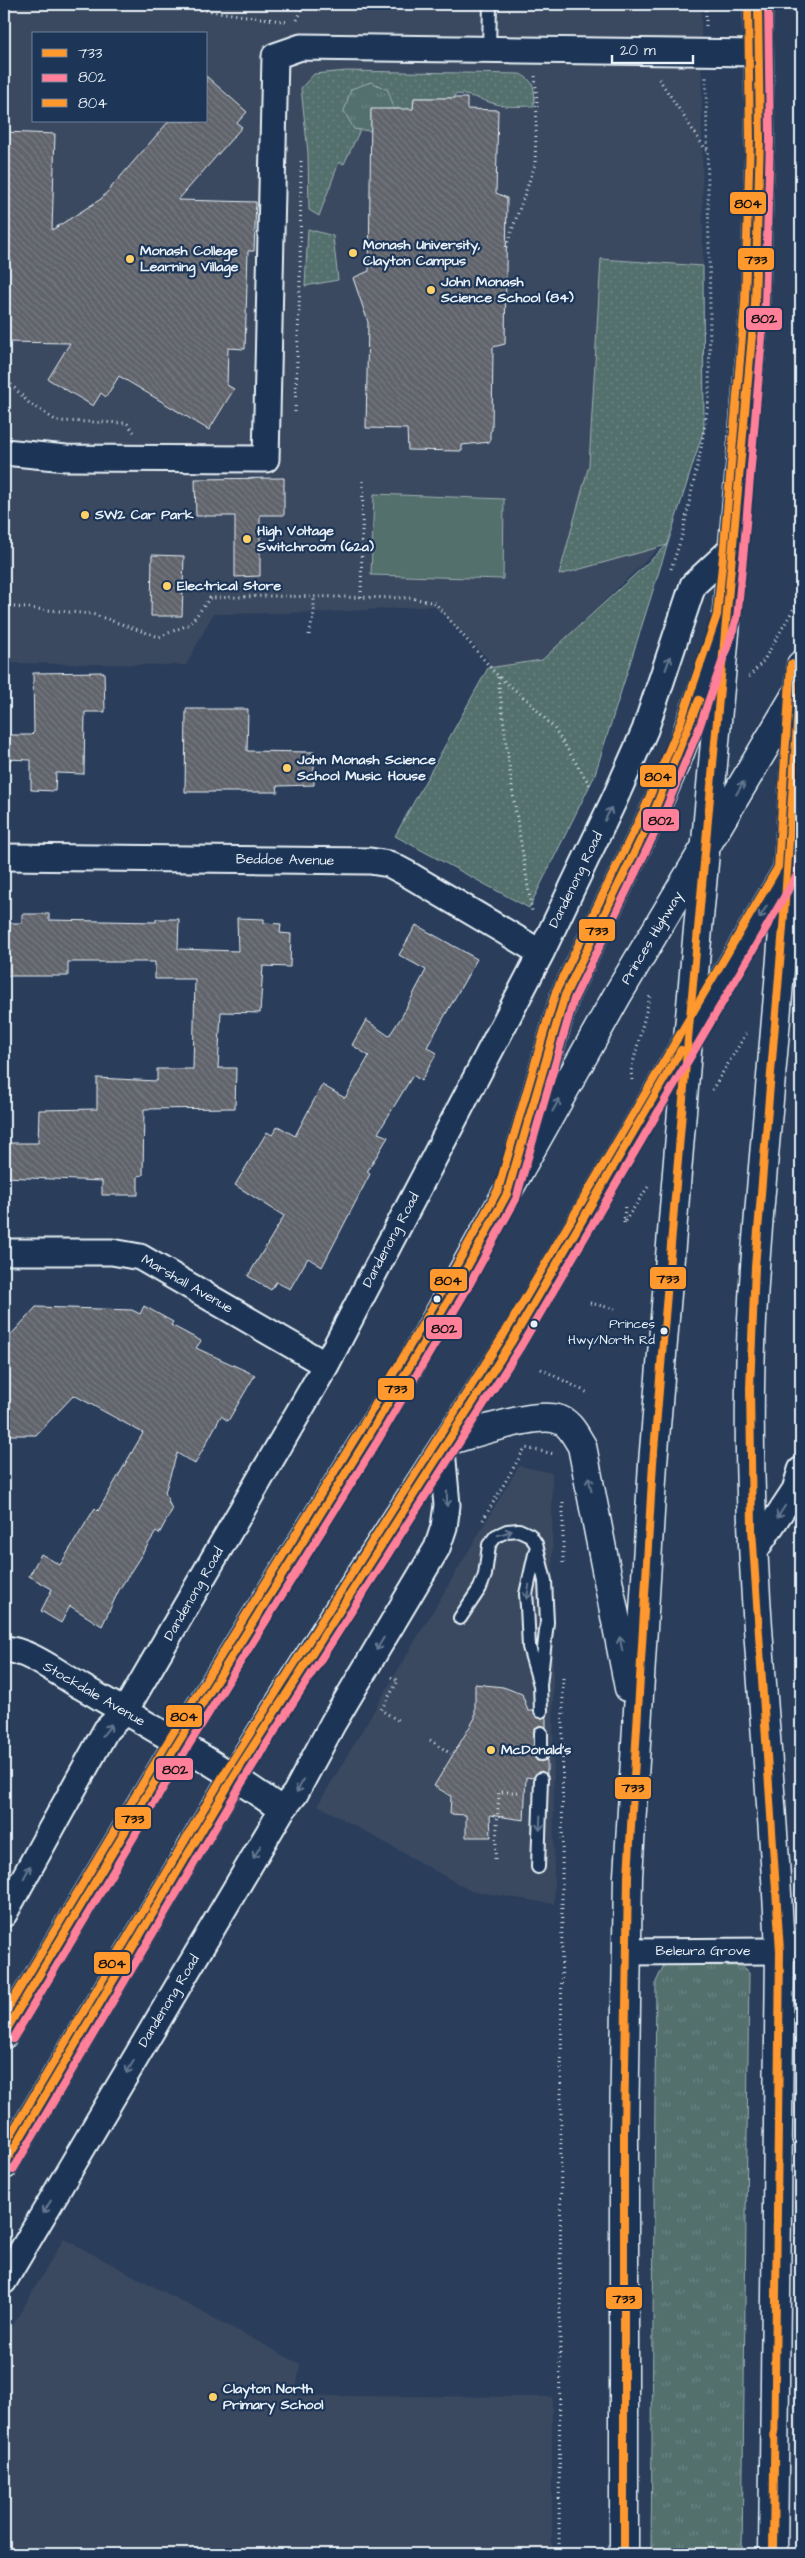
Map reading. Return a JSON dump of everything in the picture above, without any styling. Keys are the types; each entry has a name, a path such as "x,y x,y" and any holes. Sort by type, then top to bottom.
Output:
{"highway":[{"path":"624,2554 624,2134 628,1876 653,1463 688,1039 755,303 759,210 758,4"},
{"path":"4,2034 178,1742 368,1437 458,1284 507,1194 565,994 653,814 679,755 727,617"},
{"path":"772,2554 794,1951 776,1866 754,1552 750,1453 752,1321 778,1001 795,858 801,679"},
{"name":"Princes Highway","path":"507,1194 618,994 801,679"},
{"path":"4,2165 234,1776 361,1574 512,1341 795,858"},
{"path":"778,1001 801,960"},
{"path":"445,1446 486,1429 543,1417 557,1419 569,1426 582,1446 637,1726"}],"street":[{"path":"4,452 66,458 266,459 275,56 301,47 330,50 489,49 759,53"},
{"name":"Dandenong Road","path":"4,1914 106,1730 126,1712 326,1365 541,953 615,798 645,730 673,648 687,596 696,581 734,547"},
{"name":"Beddoe Avenue","path":"4,857 370,861 389,864 541,953"},
{"name":"Marshall Avenue","path":"4,1252 132,1254 326,1365"},
{"name":"Dandenong Road","path":"4,2281 282,1810 295,1794 334,1723 437,1548 444,1527 447,1505 445,1446"},
{"path":"754,1552 795,1490 801,1470"},
{"name":"Stockdale Avenue","path":"4,1649 31,1658 178,1742 234,1776 282,1810"},
{"name":"Beleura Grove","path":"627,1952 794,1951"}],"lane":[{"path":"489,49 490,4"},
{"path":"460,1618 480,1588 485,1575 489,1545 496,1536 507,1531 519,1530 530,1535 536,1544 545,1581 548,1622 540,1685 541,1711"},
{"path":"536,1544 534,1564 526,1594 529,1647 540,1685"},
{"path":"541,1733 541,1754"},
{"path":"538,1867 541,1778"}],"path":[{"path":"296,23 305,4"},
{"path":"670,574 682,536 699,457 708,399 710,307 706,4"},
{"path":"506,247 534,165 537,82 534,72"},
{"path":"294,421 297,403 301,156"},
{"path":"4,376 29,402 57,421 127,423 136,434"},
{"path":"361,597 363,480"},
{"path":"309,634 314,613 314,596"},
{"path":"4,606 92,614 160,637 190,624 210,598 314,596 412,598 435,604 498,676 527,700 554,728 593,790 597,781"},
{"path":"498,676 512,788 532,914"},
{"path":"709,1096 751,1025"},
{"path":"624,1223 650,1184"},
{"path":"590,1303 615,1309"},
{"path":"541,1369 590,1394"},
{"path":"391,1677 398,1681 382,1710 399,1721"},
{"path":"430,1740 451,1754"},
{"path":"495,1859 499,1792"},
{"path":"559,2554 564,1867"}],"shaded area":[{"name":"Monash University, Clayton Campus","path":"4,4 701,4 704,385 692,469 671,536 543,660 488,668 488,659 434,606 329,612 213,614 186,665 4,663"},
{"path":"519,1466 552,1473 554,1904 471,1891 318,1805"},
{"name":"Clayton North Primary School","path":"64,2239 300,2364 295,2396 552,2397 552,2554 4,2554 4,2340"}],"green space":[{"path":"347,71 520,74 532,83 534,106 506,106 455,94 454,98 414,98 413,110 394,109 371,82 354,129 360,130 344,164 339,162 319,216 309,210 308,153 301,88 314,74"},
{"path":"371,82 388,90 394,109 371,110 371,131 354,129 344,111 351,89"},
{"path":"308,229 333,236 338,280 305,286"},
{"path":"601,259 703,266 704,429 594,777 529,908 395,836 488,668 542,660 667,545 559,575 589,465"},
{"path":"374,494 504,499 503,579 371,575"},
{"path":"664,1965 742,1966 749,1973 742,2554 651,2554 656,1982"}],"building":[{"name":"Monash College Learning Village","path":"208,78 247,112 237,123 242,127 178,200 256,202 254,251 248,251 245,349 228,348 227,385 234,389 209,430 119,376 106,397 101,393 93,406 48,379 70,343 4,342 4,132 55,134 52,230 101,199 168,122 208,122"},
{"name":"John Monash Science School (84)","path":"414,98 467,98 467,109 498,110 496,193 507,198 505,344 493,347 492,430 490,432 490,442 462,445 462,451 408,450 407,429 366,428 368,322 353,278 369,271 371,109 413,109"},
{"name":"High Voltage Switchroom (62a)","path":"284,478 284,515 260,515 260,576 235,577 235,516 196,516 195,479"},
{"name":"Electrical Store","path":"152,555 184,556 182,616 151,616"},
{"path":"104,672 105,712 85,712 84,774 56,773 55,791 31,790 31,760 4,759 4,735 31,735 34,732 33,673"},
{"path":"186,709 248,709 247,751 314,752 314,785 277,786 278,792 185,792"},
{"path":"22,914 49,914 49,920 156,922 156,919 179,919 178,949 238,951 237,918 264,919 264,923 281,924 280,933 291,934 290,967 263,966 260,1013 221,1012 218,1068 236,1068 235,1108 144,1109 143,1175 138,1176 138,1195 102,1195 102,1181 4,1177 4,1143 38,1143 39,1110 97,1109 97,1078 157,1081 157,1069 193,1069 195,979 155,979 155,962 68,962 68,976 4,976 4,923 22,923"},
{"path":"416,925 477,959 427,1047 437,1053 421,1081 413,1075 378,1133 388,1137 367,1172 370,1174 322,1267 308,1258 290,1289 276,1282 271,1290 248,1276 284,1216 235,1185 267,1132 272,1135 278,1126 295,1136 322,1085 345,1098 369,1056 352,1045 366,1020 389,1036 402,1016 426,970 399,955"},
{"path":"144,1306 173,1322 171,1325 201,1341 196,1348 255,1375 228,1421 221,1416 195,1464 177,1453 165,1492 172,1510 159,1534 156,1532 119,1590 102,1626 70,1606 61,1623 41,1611 52,1589 29,1576 41,1554 60,1565 95,1508 98,1511 143,1433 74,1395 36,1435 9,1435 9,1337 36,1307 132,1310 140,1314"},
{"path":"475,1684 503,1687 522,1694 528,1711 533,1711 538,1718 546,1717 546,1727 541,1725 534,1729 533,1754 537,1761 547,1760 547,1774 541,1771 533,1778 526,1777 524,1820 490,1815 491,1837 466,1837 466,1815 450,1814 451,1796 434,1786 475,1718"}],"transit line":[{"name":"804","path":"4,2015 170,1738 359,1432 449,1279 498,1190 556,991 644,810 680,724 717,615 724,546 745,302 750,139 748,4"},
{"name":"733","path":"624,2554 624,2134 628,1876 653,1463 688,1039 755,303 760,139 758,4"},
{"name":"802","path":"13,2039 187,1748 377,1442 467,1289 516,1199 574,999 662,818 698,731 737,619 744,548 765,303 770,139 768,4"},
{"name":"804","path":"4,2146 226,1771 503,1336 778,867 791,664"},
{"name":"733","path":"773,2554 780,1951 752,1529 750,1388 755,1267 784,915 801,665"},
{"name":"733","path":"4,2034 178,1743 368,1437 458,1284 507,1194 565,995 653,814 699,700"},
{"name":"802","path":"13,2170 243,1781 521,1346 797,875 801,819"},
{"name":"733","path":"4,2165 234,1776 512,1341 681,1050"}],"place":[{"name":"Monash University, Clayton Campus","path":"353,253"},
{"name":"Monash College Learning Village","path":"130,259"},
{"name":"John Monash Science School (84)","path":"431,290"},
{"name":"SW2 Car Park","path":"85,515"},
{"name":"High Voltage Switchroom (62a)","path":"247,539"},
{"name":"Electrical Store","path":"167,586"},
{"name":"John Monash Science School Music House","path":"287,768"},
{"name":"Princes Hwy/North Rd","path":"664,1331"},
{"name":"McDonald's","path":"491,1750"},
{"name":"Clayton North Primary School","path":"213,2397"}]}
